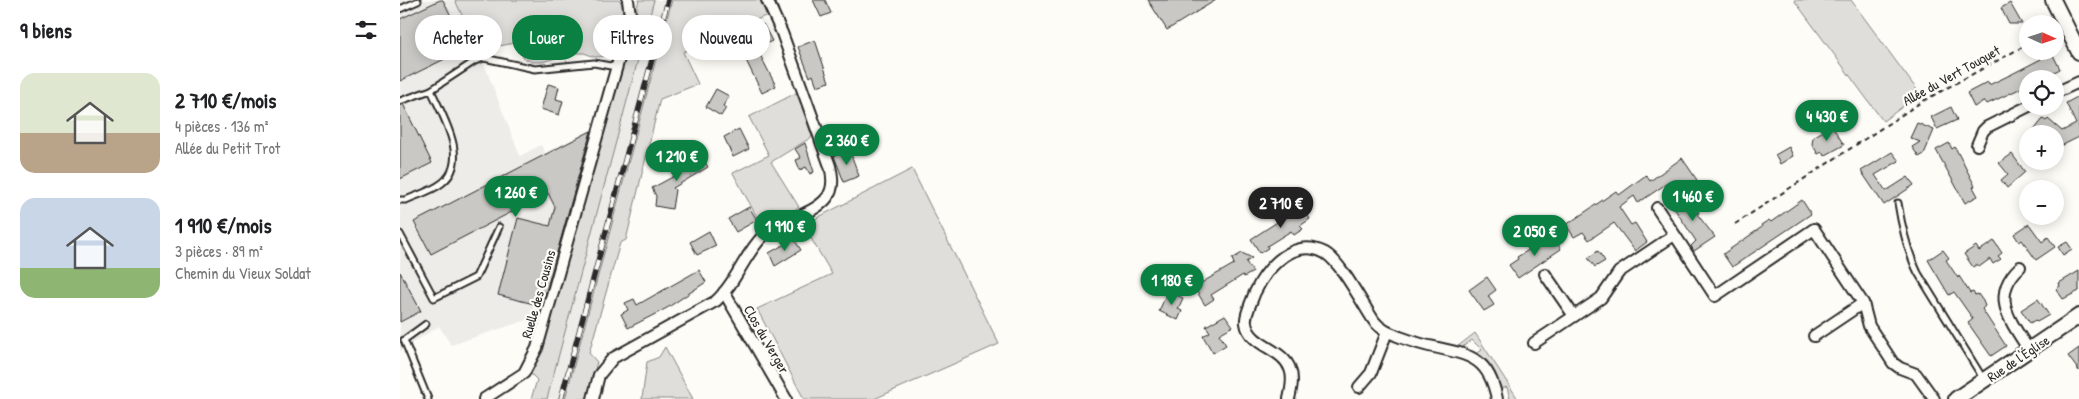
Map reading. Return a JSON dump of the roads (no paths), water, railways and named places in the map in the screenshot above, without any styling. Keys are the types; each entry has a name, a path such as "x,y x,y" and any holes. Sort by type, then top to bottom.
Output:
{"street":[{"name":"Ruelle des Cousins","path":"484,399 524,373 533,359 629,21 628,0"},
{"path":"593,399 599,375 612,358 713,303 724,292 749,253 763,237 772,230 822,203 828,196 832,186 830,166 778,24 767,0"},
{"path":"2053,0 2079,52"},
{"path":"2064,90 2079,82"},
{"path":"1977,145 1987,127 2019,111"},
{"path":"1657,208 1715,296 1814,230 1863,303 1869,326 1893,363 1916,374 1934,399"},
{"path":"1534,343 1604,295 1619,272 1674,235"},
{"path":"1289,399 1292,373 1288,364 1281,356 1251,334 1246,320 1257,285 1265,274 1284,256 1294,251 1306,250 1322,252 1331,257 1374,321 1387,332 1423,345 1457,352 1472,357 1481,363 1488,372 1497,399"},
{"path":"2020,267 2009,280 2004,302 2009,318 2030,350"},
{"path":"1545,274 1574,316"},
{"name":"Clos du Verger","path":"724,292 786,399"},
{"path":"1814,336 1863,303"},
{"name":"Rue de l'Église","path":"1956,399 2079,316"},
{"path":"1359,387 1371,373 1387,332"}],"lane":[{"path":"400,9 418,1"},
{"path":"400,101 431,90 475,61 484,58 535,70 594,63 616,67"},
{"path":"400,200 406,200 442,183 452,169 454,157 453,139 431,90"},
{"path":"1898,203 1902,228 1911,260 1984,380"},
{"path":"400,234 434,298 476,277 499,227"},
{"path":"426,324 404,340 428,399"}],"railway":[{"path":"561,399 668,0"}]}
